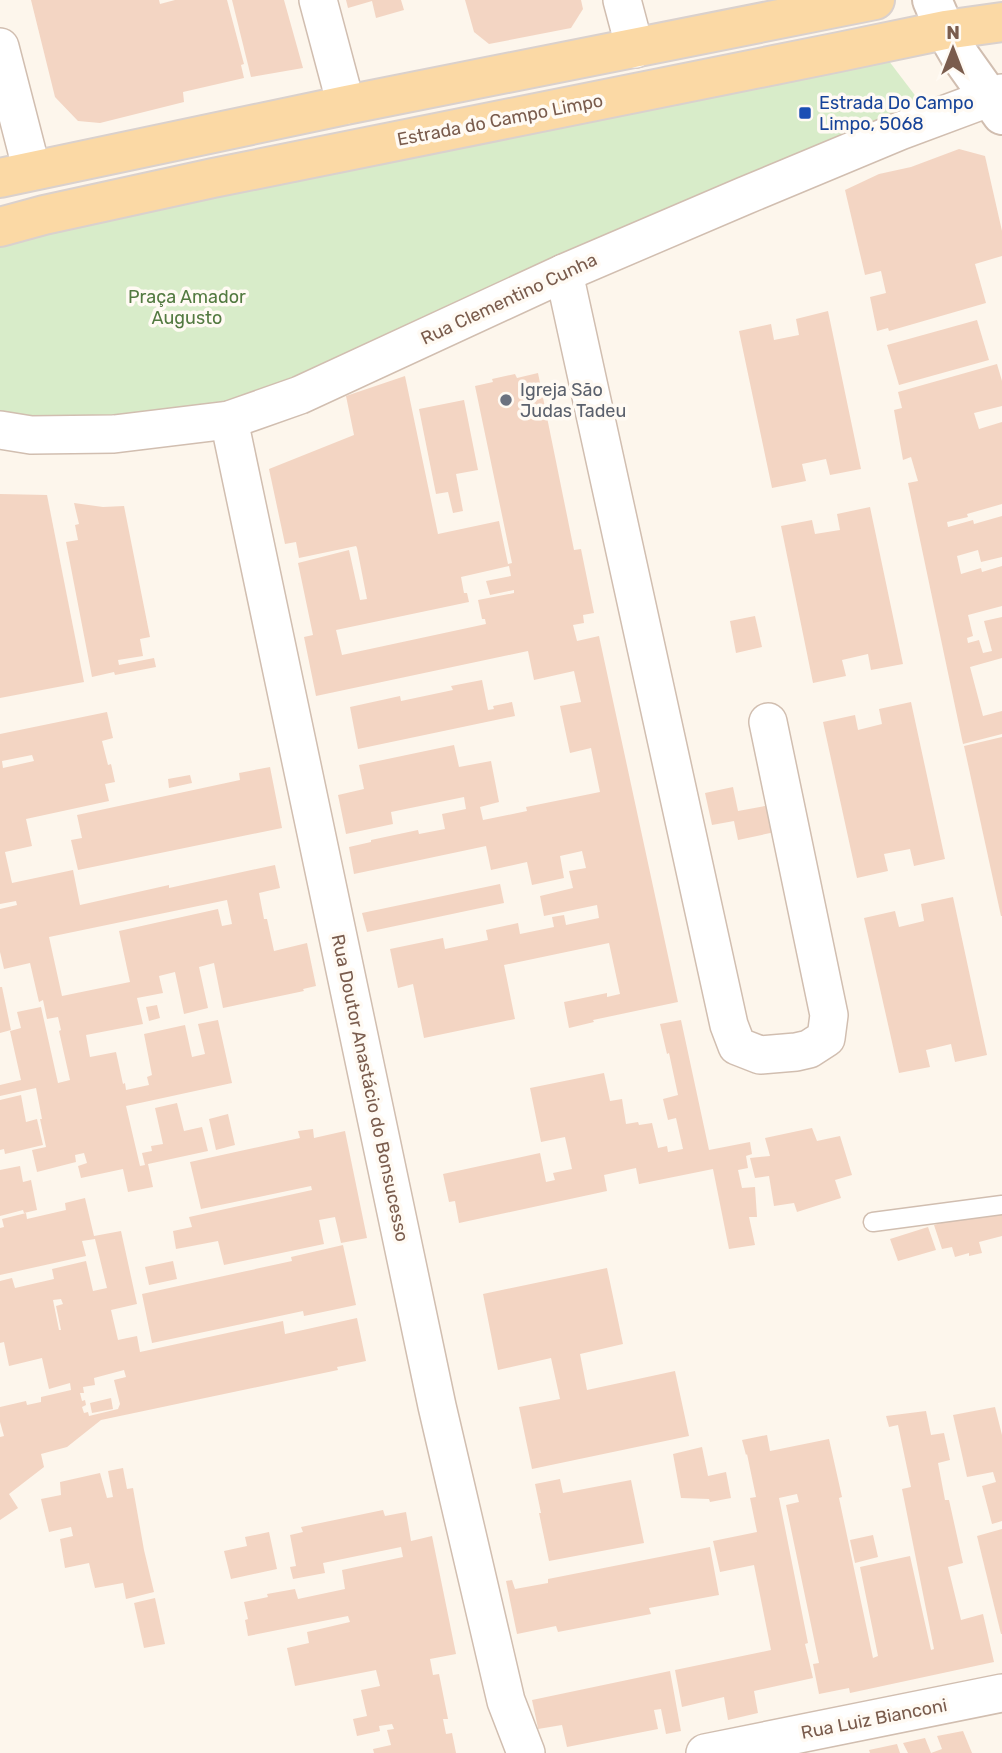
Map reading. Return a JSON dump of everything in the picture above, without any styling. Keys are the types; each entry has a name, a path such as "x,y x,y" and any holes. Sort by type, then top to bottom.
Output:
{"main road":[{"path":"16,175 346,105 875,0"},
{"name":"Estrada do Campo Limpo","path":"0,227 213,177 839,52 938,15 1002,22"}],"street":[{"path":"318,0 346,105"},
{"path":"622,0 635,49"},
{"path":"938,15 960,56 998,102"},
{"path":"0,47 16,175"},
{"name":"Rua Clementino Cunha","path":"0,430 31,435 114,434 229,420 300,395 564,273 888,136 998,102"},
{"path":"564,273 729,1025 737,1046 760,1055 809,1049 826,1038 830,1015 768,722"},
{"name":"Rua Doutor Anastácio do Bonsucesso","path":"229,420 436,1406 506,1701 526,1753"},
{"name":"Rua Luiz Bianconi","path":"705,1753 1002,1693"}],"lane":[{"path":"873,1222 1002,1205"}],"green space":[{"name":"Praça Amador Augusto","path":"876,44 933,119 227,410 114,434 0,419 0,237"}],"building":[{"path":"31,0 159,0 160,4 175,0 227,0 244,64 241,65 244,78 183,92 184,102 100,123 78,121 55,97"},
{"path":"232,0 284,0 303,68 251,77"},
{"path":"346,0 401,0 404,10 376,18 372,1 348,8"},
{"path":"465,0 581,0 583,9 571,28 489,44 474,32"},
{"path":"959,149 985,156 1002,231 1002,256 975,264 986,303 889,331 888,328 877,331 870,297 886,293 881,271 865,275 845,190 879,174 911,167"},
{"path":"828,311 861,469 830,475 826,459 802,464 806,481 772,488 739,331 771,324 774,340 799,335 796,319"},
{"path":"977,320 989,360 899,385 887,345"},
{"path":"997,364 1002,381 1002,406 974,413 979,429 1002,422 1002,504 947,522 948,527 973,520 974,524 1002,516 1002,557 981,562 978,550 957,556 961,574 1002,566 1002,606 968,615 973,636 967,638 968,643 979,640 983,653 992,651 984,621 1002,617 1002,658 970,667 983,716 1002,711 1002,734 963,744 908,483 918,481 911,457 903,460 894,410 902,408 898,392"},
{"path":"538,373 574,550 581,549 594,613 583,615 584,623 573,625 577,641 599,636 678,1002 593,1020 594,1022 569,1028 564,1002 607,993 607,997 620,994 609,943 504,965 515,1019 424,1038 413,984 398,988 390,949 443,938 445,949 488,940 486,930 518,923 520,934 554,927 552,917 564,915 566,925 599,918 597,905 544,916 540,896 573,888 569,871 586,868 582,851 560,856 564,878 532,885 527,862 491,870 486,846 354,874 349,847 418,830 419,834 445,829 442,814 466,809 464,797 391,812 393,824 346,834 338,795 364,789 359,765 454,745 459,767 491,761 499,802 480,807 483,820 527,811 526,807 600,792 591,748 570,753 560,706 581,702 574,671 534,680 528,651 316,696 304,637 313,635 298,563 349,550 360,600 367,599 357,548 356,546 299,558 296,542 285,544 269,469 354,435 346,396 405,376 438,534 499,521 508,564 512,563 475,386 515,374 517,378","holes":["509,566 511,576 486,581 490,595 514,590 514,593 478,600 482,619 485,619 486,624 342,655 336,630 469,602 461,577"]},
{"path":"464,400 478,470 456,474 463,511 453,513 448,492 436,494 419,409"},
{"path":"0,494 47,495 84,682 0,698"},
{"path":"74,503 103,507 124,506 150,637 140,639 143,656 118,660 119,665 154,658 156,667 92,677 66,542 78,540 75,525 79,524"},
{"path":"870,507 903,664 871,670 868,654 842,660 846,676 813,683 781,526 812,520 815,534 840,530 837,514"},
{"path":"755,616 762,647 736,653 730,621"},
{"path":"482,680 488,710 494,709 493,706 512,702 515,716 358,749 350,707 400,696 401,701 453,690 451,686"},
{"path":"911,702 945,859 914,866 910,849 884,854 888,871 857,878 823,722 855,715 858,730 882,724 879,709"},
{"path":"107,712 113,738 102,741 115,782 105,784 109,801 26,819 32,846 5,852 12,883 73,870 80,905 275,865 280,888 259,893 274,951 307,943 316,986 303,989 304,991 223,1008 214,963 199,967 208,1008 184,1014 175,972 159,976 163,993 137,998 143,1024 86,1035 90,1057 116,1052 126,1090 149,1085 147,1077 152,1075 144,1034 185,1025 192,1057 205,1054 198,1024 218,1020 232,1083 126,1106 140,1166 145,1165 142,1153 152,1151 151,1146 163,1144 155,1108 177,1103 184,1131 202,1127 208,1151 148,1164 153,1187 128,1192 123,1169 81,1178 78,1166 87,1163 84,1153 75,1155 76,1162 37,1172 32,1150 46,1147 36,1088 0,1096 0,1085 21,1080 10,1031 21,1028 17,1012 41,1007 58,1083 70,1080 58,1017 47,1019 43,1000 39,1002 30,963 4,969 0,952 0,909 17,905 16,901 0,904 0,734","holes":["32,755 34,761 3,768 2,761","227,900 232,924 222,926 218,909 119,931 130,982 62,996 49,937"]},
{"path":"1002,737 1002,916 1001,916 964,746"},
{"path":"270,767 282,828 78,870 71,840 82,838 77,815 240,780 239,773"},
{"path":"190,775 192,783 169,788 168,779"},
{"path":"733,787 738,811 770,805 775,832 738,840 734,821 712,825 705,793"},
{"path":"500,884 504,903 367,932 362,913"},
{"path":"953,897 987,1055 955,1062 951,1044 926,1050 930,1067 899,1073 864,918 895,911 899,927 924,921 921,904"},
{"path":"0,987 11,1030 0,1033"},
{"path":"157,1005 160,1018 149,1021 146,1007"},
{"path":"681,1020 709,1150 750,1142 752,1154 746,1156 748,1168 738,1170 742,1188 755,1187 757,1217 749,1217 755,1245 729,1249 713,1169 639,1184 636,1168 604,1175 607,1191 459,1223 455,1201 449,1202 443,1174 540,1153 546,1182 555,1180 553,1173 572,1169 565,1137 541,1142 530,1088 604,1073 610,1101 622,1099 626,1124 652,1123 658,1148 667,1146 668,1152 683,1149 676,1118 668,1120 663,1099 678,1095 660,1024"},
{"path":"21,1095 26,1122 37,1119 43,1145 5,1154 4,1149 0,1150 0,1100"},
{"path":"228,1114 235,1145 216,1150 209,1119"},
{"path":"812,1128 817,1141 840,1136 852,1175 835,1180 841,1198 797,1212 794,1203 774,1206 769,1176 755,1178 750,1158 770,1156 765,1138"},
{"path":"313,1129 314,1138 345,1131 367,1238 341,1243 335,1217 319,1220 324,1244 224,1265 218,1241 176,1249 173,1231 192,1227 189,1217 312,1190 311,1186 201,1209 190,1162 300,1138 298,1131"},
{"path":"20,1166 23,1182 31,1180 37,1210 24,1213 23,1210 0,1216 0,1170"},
{"path":"85,1198 94,1236 121,1231 137,1304 111,1310 118,1340 137,1336 140,1352 283,1321 285,1334 357,1318 366,1361 337,1367 338,1370 101,1420 67,1447 41,1454 44,1467 9,1494 18,1508 0,1520 0,1437 4,1436 0,1407 26,1401 27,1405 41,1402 41,1397 71,1390 70,1383 49,1389 42,1358 9,1366 4,1342 0,1343 0,1281 12,1278 15,1288 54,1279 52,1269 86,1261 93,1291 107,1288 95,1239 82,1241 86,1256 0,1275 0,1228 4,1227 2,1219 26,1213 27,1219 66,1210 65,1203","holes":["61,1299 63,1304 56,1306 59,1330 53,1300","124,1370 126,1377 114,1380 120,1404 118,1409 89,1416 88,1412 84,1413 82,1407 86,1405 80,1393 84,1393 83,1387 95,1385 94,1378"]},
{"path":"992,1208 1002,1213 1002,1236 979,1242 982,1253 955,1257 952,1247 942,1249 934,1225"},
{"path":"928,1227 936,1250 898,1261 890,1239"},
{"path":"343,1245 356,1305 304,1316 303,1311 152,1343 142,1294 292,1261 291,1257"},
{"path":"173,1261 177,1279 149,1285 145,1267"},
{"path":"607,1268 623,1344 580,1354 587,1390 675,1371 689,1436 532,1469 519,1407 560,1399 551,1358 498,1370 483,1294"},
{"path":"111,1398 113,1409 92,1413 90,1403"},
{"path":"995,1407 1002,1435 1002,1521 992,1524 982,1486 996,1482 993,1472 967,1477 953,1415"},
{"path":"926,1411 931,1435 944,1433 950,1460 938,1463 945,1500 949,1500 963,1563 948,1567 961,1620 983,1614 994,1662 850,1693 849,1688 819,1694 813,1664 819,1663 786,1505 799,1502 797,1494 779,1498 813,1678 754,1691 758,1713 728,1720 724,1697 682,1707 675,1670 771,1650 754,1565 720,1572 713,1541 757,1532 750,1498 756,1497 742,1440 767,1435 770,1451 829,1439 873,1658 878,1656 860,1567 910,1556 931,1650 934,1649 902,1489 911,1487 898,1425 889,1427 886,1416"},
{"path":"702,1447 708,1476 726,1472 731,1498 710,1502 709,1499 681,1498 673,1454"},
{"path":"123,1468 127,1489 133,1488 154,1592 126,1599 123,1583 95,1588 89,1563 65,1568 60,1539 73,1536 71,1527 49,1532 41,1499 61,1495 60,1482 100,1473 107,1498 113,1497 108,1471"},
{"path":"560,1479 563,1493 631,1480 644,1543 549,1561 535,1484"},
{"path":"383,1510 385,1516 406,1512 411,1541 432,1536 456,1654 430,1659 433,1675 439,1674 448,1719 443,1719 446,1734 452,1733 456,1753 374,1753 373,1749 391,1745 387,1730 394,1729 392,1724 379,1726 380,1731 357,1736 353,1719 367,1716 361,1690 380,1686 376,1670 295,1686 287,1648 309,1643 307,1632 350,1622 348,1616 248,1636 244,1602 295,1589 298,1599 345,1589 342,1570 403,1557 401,1547 323,1563 325,1573 293,1579 290,1567 296,1566 290,1535 303,1532 301,1527"},
{"path":"1002,1529 1002,1634 1001,1634 977,1536"},
{"path":"269,1532 277,1569 231,1579 224,1551 247,1546 245,1537"},
{"path":"873,1535 878,1557 855,1563 850,1540"},
{"path":"710,1547 719,1595 649,1608 651,1614 558,1632 556,1626 517,1634 506,1581 512,1580 515,1589 548,1583 548,1579"},
{"path":"155,1598 165,1644 144,1648 134,1603"},
{"path":"670,1671 681,1731 666,1734 661,1709 654,1710 658,1729 567,1747 562,1725 538,1729 532,1700"},
{"path":"963,1731 972,1753 931,1753 942,1749 937,1736"},
{"path":"925,1738 931,1753 908,1753 903,1743"},
{"path":"897,1744 900,1753 870,1753 869,1750"}],"place":[{"name":"Estrada Do Campo Limpo, 5068","path":"805,113"},
{"name":"Igreja São Judas Tadeu","path":"506,400"}]}
